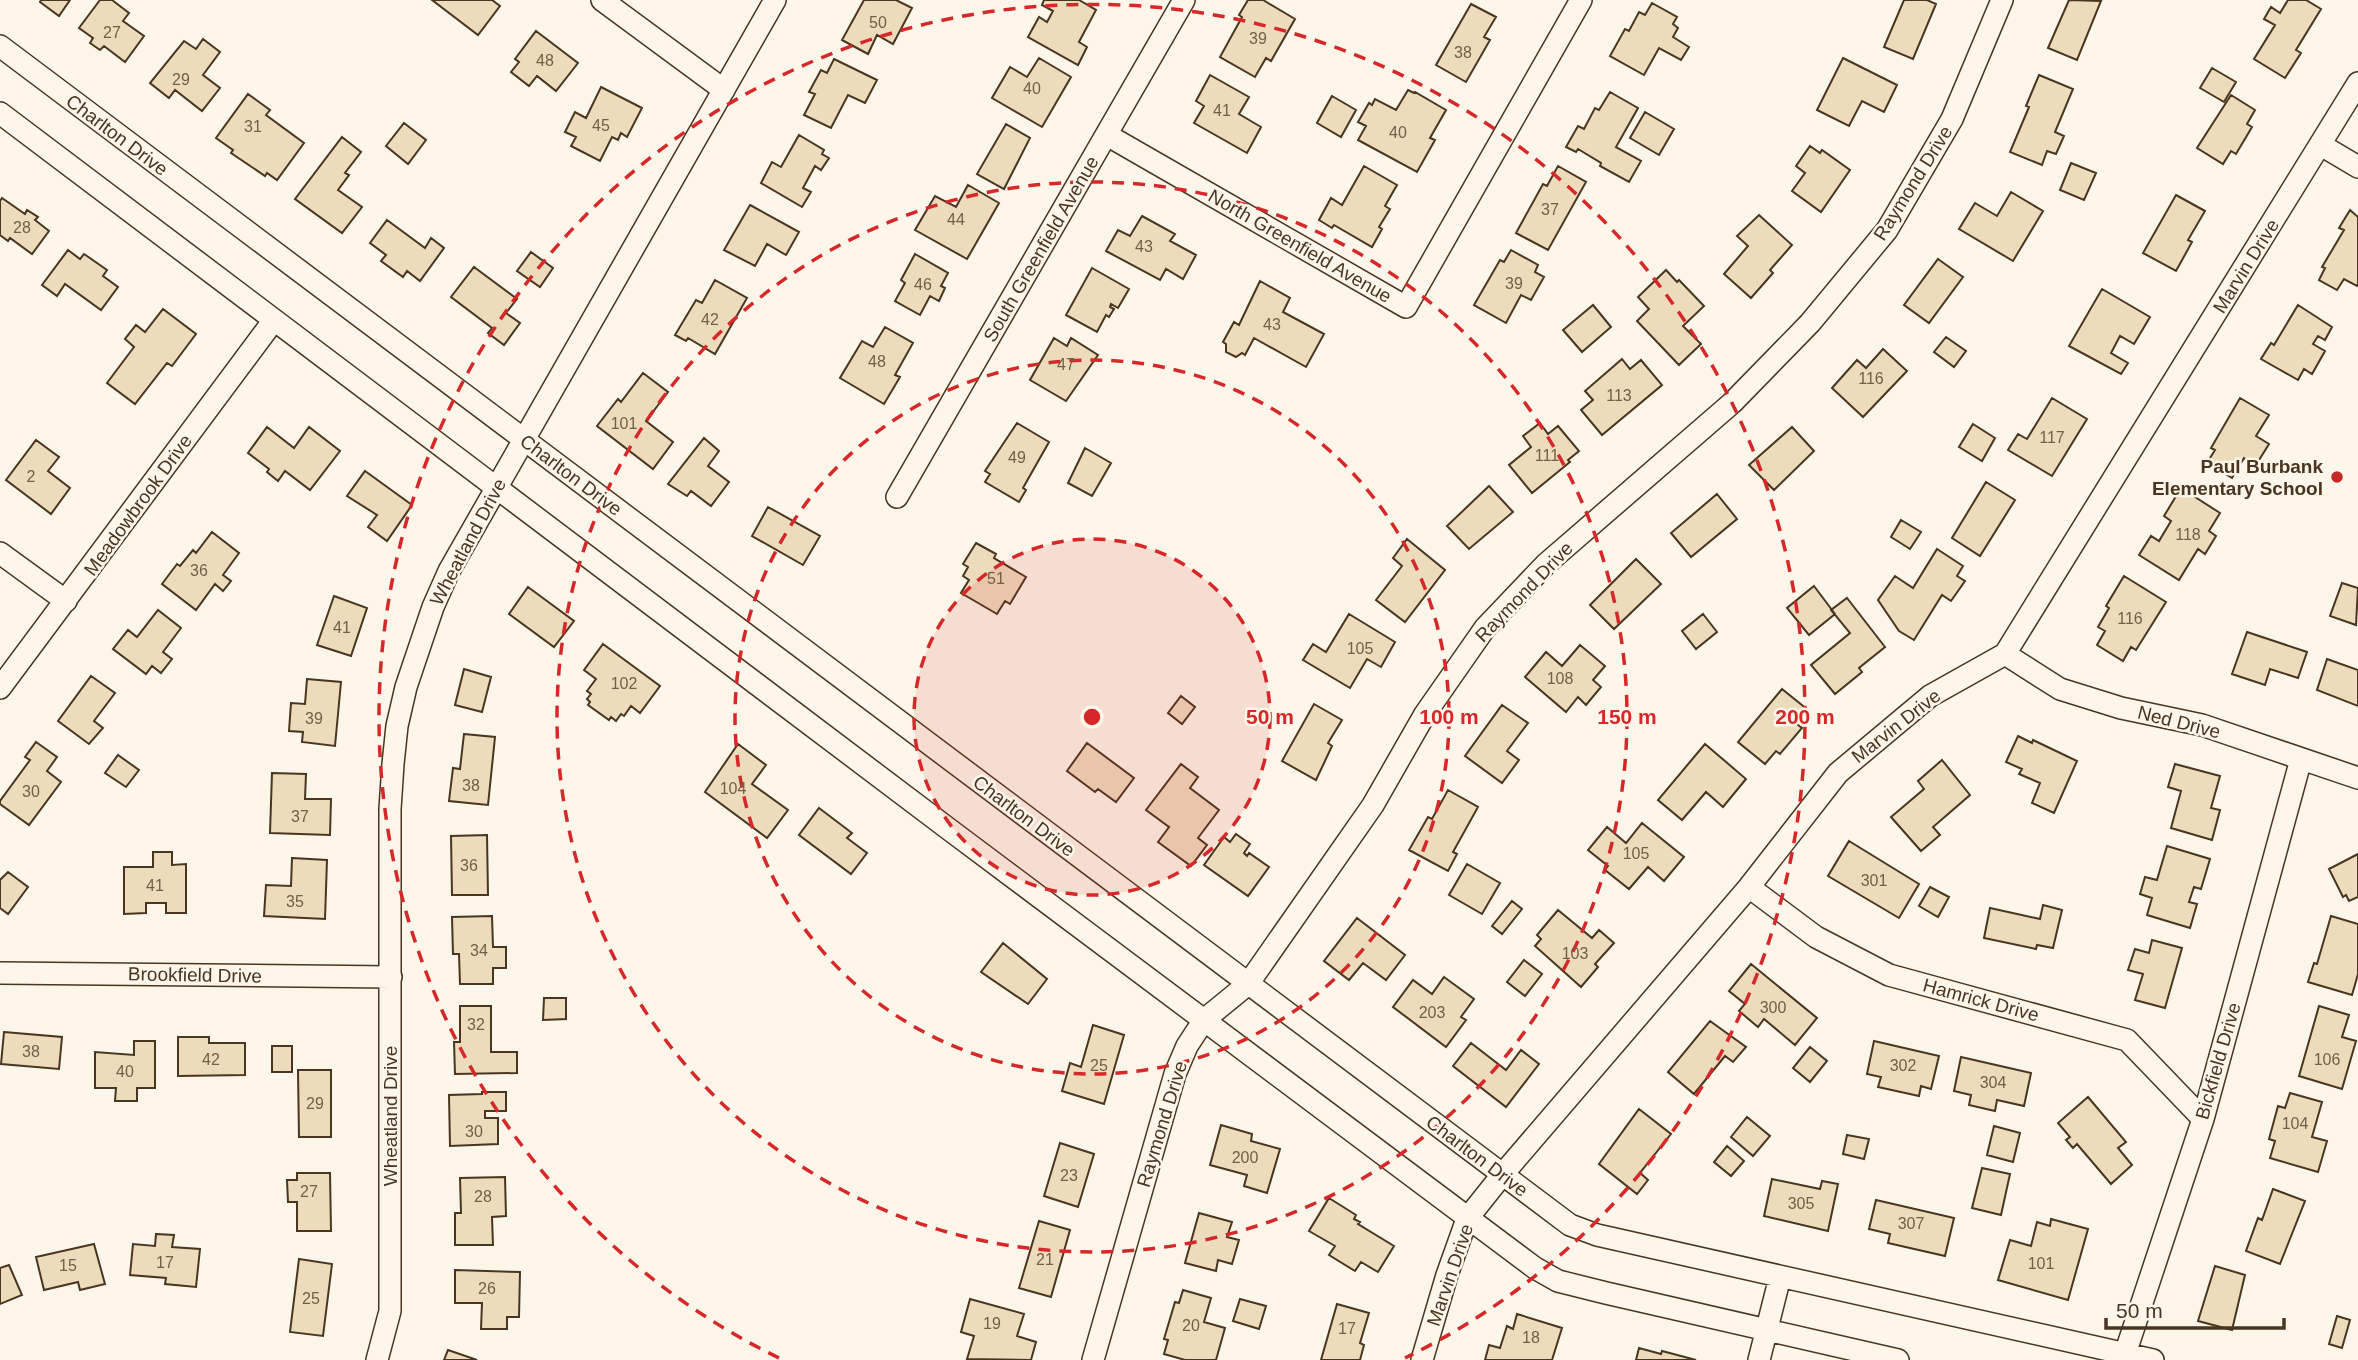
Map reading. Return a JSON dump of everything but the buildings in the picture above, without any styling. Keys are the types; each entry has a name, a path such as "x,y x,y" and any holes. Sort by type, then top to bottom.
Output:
{"street":[{"path":"602,0 724,90"},
{"name":"Wheatland Drive","path":"377,1360 390,1311 390,809 397,726 406,687 433,607 449,572 775,0"},
{"name":"South Greenfield Avenue","path":"897,497 1184,0"},
{"name":"North Greenfield Avenue","path":"1107,135 1406,307 1581,0"},
{"name":"Raymond Drive","path":"1093,1360 1175,1074 1187,1046 1204,1020 1248,984 1373,805 1425,715 1485,628 1546,564 1732,403 1810,323 1887,230 1952,119 2002,0"},
{"name":"Charlton Drive","path":"0,46 1557,1216 1583,1230 2124,1357 2153,1360"},
{"name":"Marvin Drive","path":"1422,1360 1467,1219 1502,1175 1749,887 1838,773 1930,696 2005,654 2358,83"},
{"path":"0,113 1535,1268 1559,1280 1898,1360"},
{"path":"2321,145 2358,167"},
{"name":"Meadowbrook Drive","path":"0,688 274,320"},
{"path":"0,552 66,601"},
{"name":"Ned Drive","path":"2005,654 2060,689 2121,708 2202,725 2358,778"},
{"name":"Bickfield Drive","path":"2124,1357 2203,1119 2301,759"},
{"name":"Hamrick Drive","path":"1749,887 1816,937 1889,975 2127,1040 2203,1119"},
{"name":"Brookfield Drive","path":"0,973 391,977"},
{"path":"1759,1360 1780,1277"}],"place":[{"name":"Paul Burbank Elementary School","path":"2337,477"}]}
